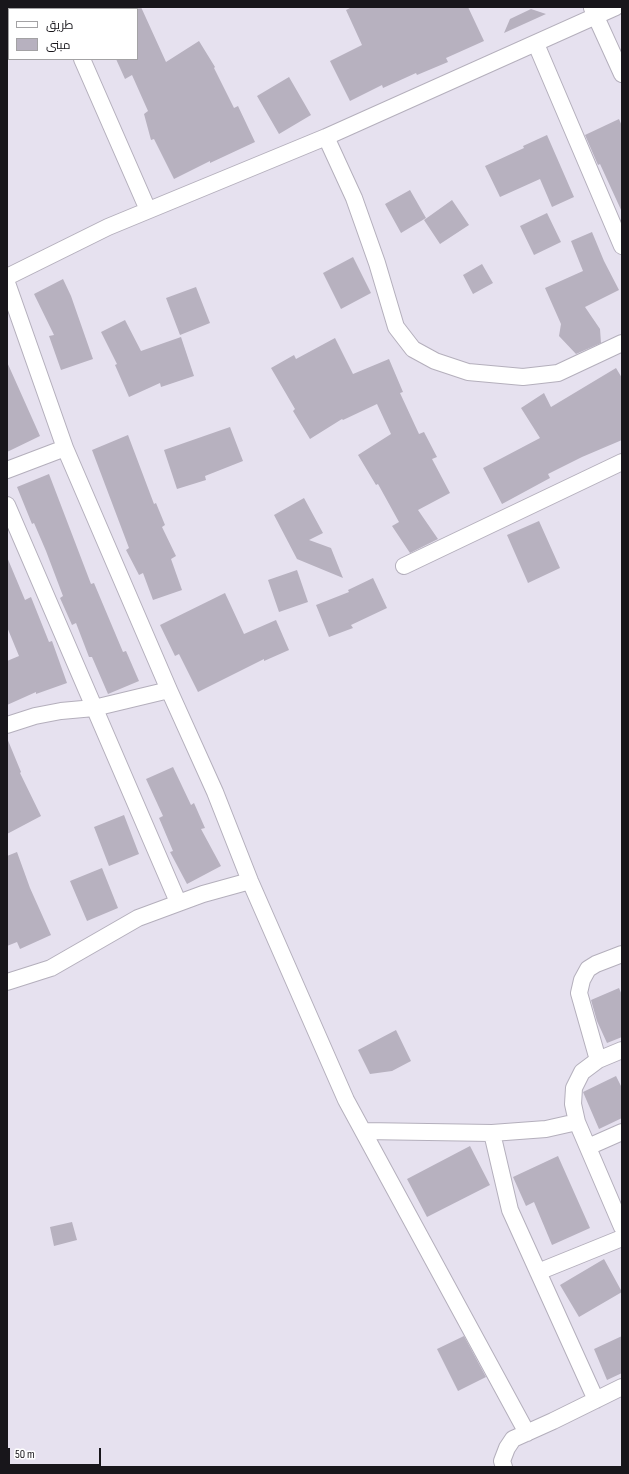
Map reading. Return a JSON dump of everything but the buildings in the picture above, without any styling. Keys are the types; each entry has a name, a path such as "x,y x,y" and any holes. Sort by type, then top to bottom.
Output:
{"street":[{"path":"7,277 108,227 326,137 536,44 594,12 616,7"},
{"path":"594,12 622,74"},
{"path":"536,44 622,246"},
{"path":"82,60 148,210"},
{"path":"326,137 354,198 377,262 396,327 413,349 435,361 468,372 523,377 558,373 622,343"},
{"path":"7,283 65,448 169,690 216,792 250,880 346,1100 527,1433"},
{"path":"7,470 65,448"},
{"path":"404,566 622,462"},
{"path":"7,505 178,902"},
{"path":"7,726 35,716 61,711 94,708 169,690"},
{"path":"7,982 51,968 138,918 178,902 250,880"},
{"path":"598,1060 579,993 582,980 588,969 596,964 622,954"},
{"path":"622,1050 598,1060 582,1072 574,1088 573,1104 577,1122 622,1227"},
{"path":"364,1131 492,1133 546,1129 577,1122"},
{"path":"588,1147 622,1132"},
{"path":"492,1133 510,1210 596,1400"},
{"path":"538,1272 622,1238"},
{"path":"504,1467 502,1461 507,1448 513,1439 622,1387"}]}
